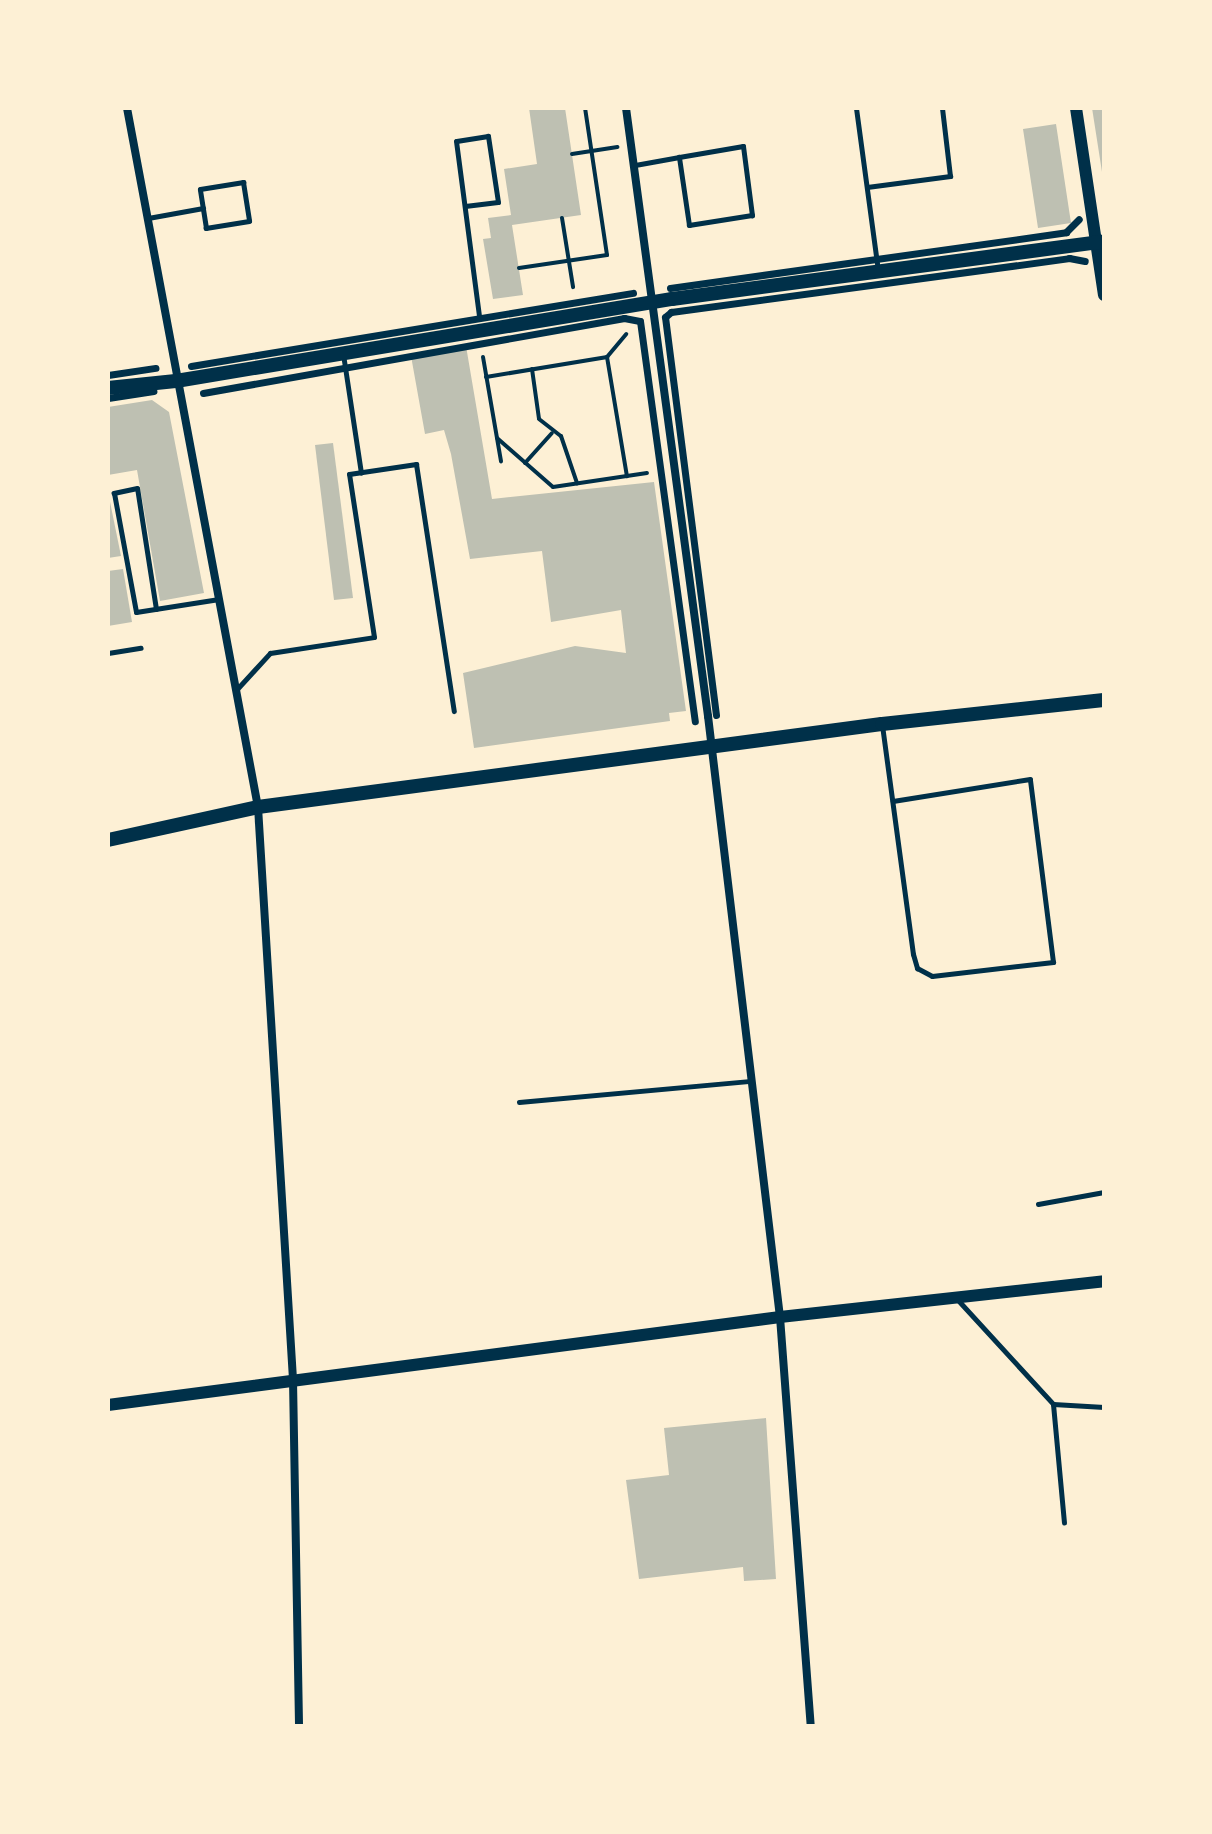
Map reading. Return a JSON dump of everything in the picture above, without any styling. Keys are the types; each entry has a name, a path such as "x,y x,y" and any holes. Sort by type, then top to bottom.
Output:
{"main road":[{"path":"108,388 344,360 652,302 878,265 1100,241"},
{"path":"108,840 258,807 882,724 1104,700"}],"street":[{"path":"127,108 258,807 293,1380 299,1726"},
{"path":"626,108 711,746 780,1317 811,1726"},
{"path":"1076,108 1100,241 1104,295"},
{"path":"670,288 878,265 1066,232 1079,219"},
{"path":"716,715 665,317 677,311 1069,258 1085,261"},
{"path":"191,366 479,316 633,293"},
{"path":"203,393 344,360 480,343 624,318 640,321 695,721"},
{"path":"108,375 155,368"},
{"path":"108,398 153,391"},
{"path":"108,1405 780,1317 1104,1281"}],"lane":[{"path":"856,108 878,265"},
{"path":"867,187 950,176 942,108"},
{"path":"465,206 498,202 488,136 456,141 479,316"},
{"path":"634,166 679,157 743,146 752,215 689,225 679,157"},
{"path":"243,182 249,221 206,228 203,208 200,189 243,182"},
{"path":"147,218 203,208"},
{"path":"344,360 361,473"},
{"path":"236,689 270,653 374,637 349,474 416,464 454,711"},
{"path":"156,609 137,488 114,493 136,612 156,609 219,599"},
{"path":"108,653 141,648"},
{"path":"882,724 893,801 917,968 932,976 1053,962 1030,779 893,801"},
{"path":"519,1102 752,1081"},
{"path":"1038,1204 1104,1192"},
{"path":"955,1298 1053,1404 1064,1522"},
{"path":"1053,1404 1104,1407"}],"path":[{"path":"519,268 607,255 585,108"},
{"path":"572,154 617,147"},
{"path":"562,218 575,302"},
{"path":"486,377 607,357 621,340"},
{"path":"480,343 501,461"},
{"path":"607,357 627,476"},
{"path":"532,369 536,412 552,433 561,436 577,483"},
{"path":"525,463 552,433"},
{"path":"497,438 553,487 661,471"}],"building":[{"path":"529,108 565,108 581,215 512,225 523,295 493,299 483,239 491,238 488,218 511,215 504,169 537,164"},
{"path":"1092,108 1104,108 1104,172 1102,172"},
{"path":"1056,124 1071,223 1038,228 1023,129"},
{"path":"466,346 492,499 654,482 686,711 669,713 670,721 474,748 463,673 575,646 626,653 621,610 551,622 542,551 470,559 451,454 444,430 425,434 411,356"},
{"path":"152,400 169,412 204,593 160,601 137,470 108,475 108,407"},
{"path":"333,443 353,598 334,600 315,445"},
{"path":"108,492 121,556 108,558"},
{"path":"123,569 132,622 108,626 108,571"},
{"path":"766,1418 776,1579 744,1581 743,1567 639,1579 626,1480 669,1475 664,1428"}]}
